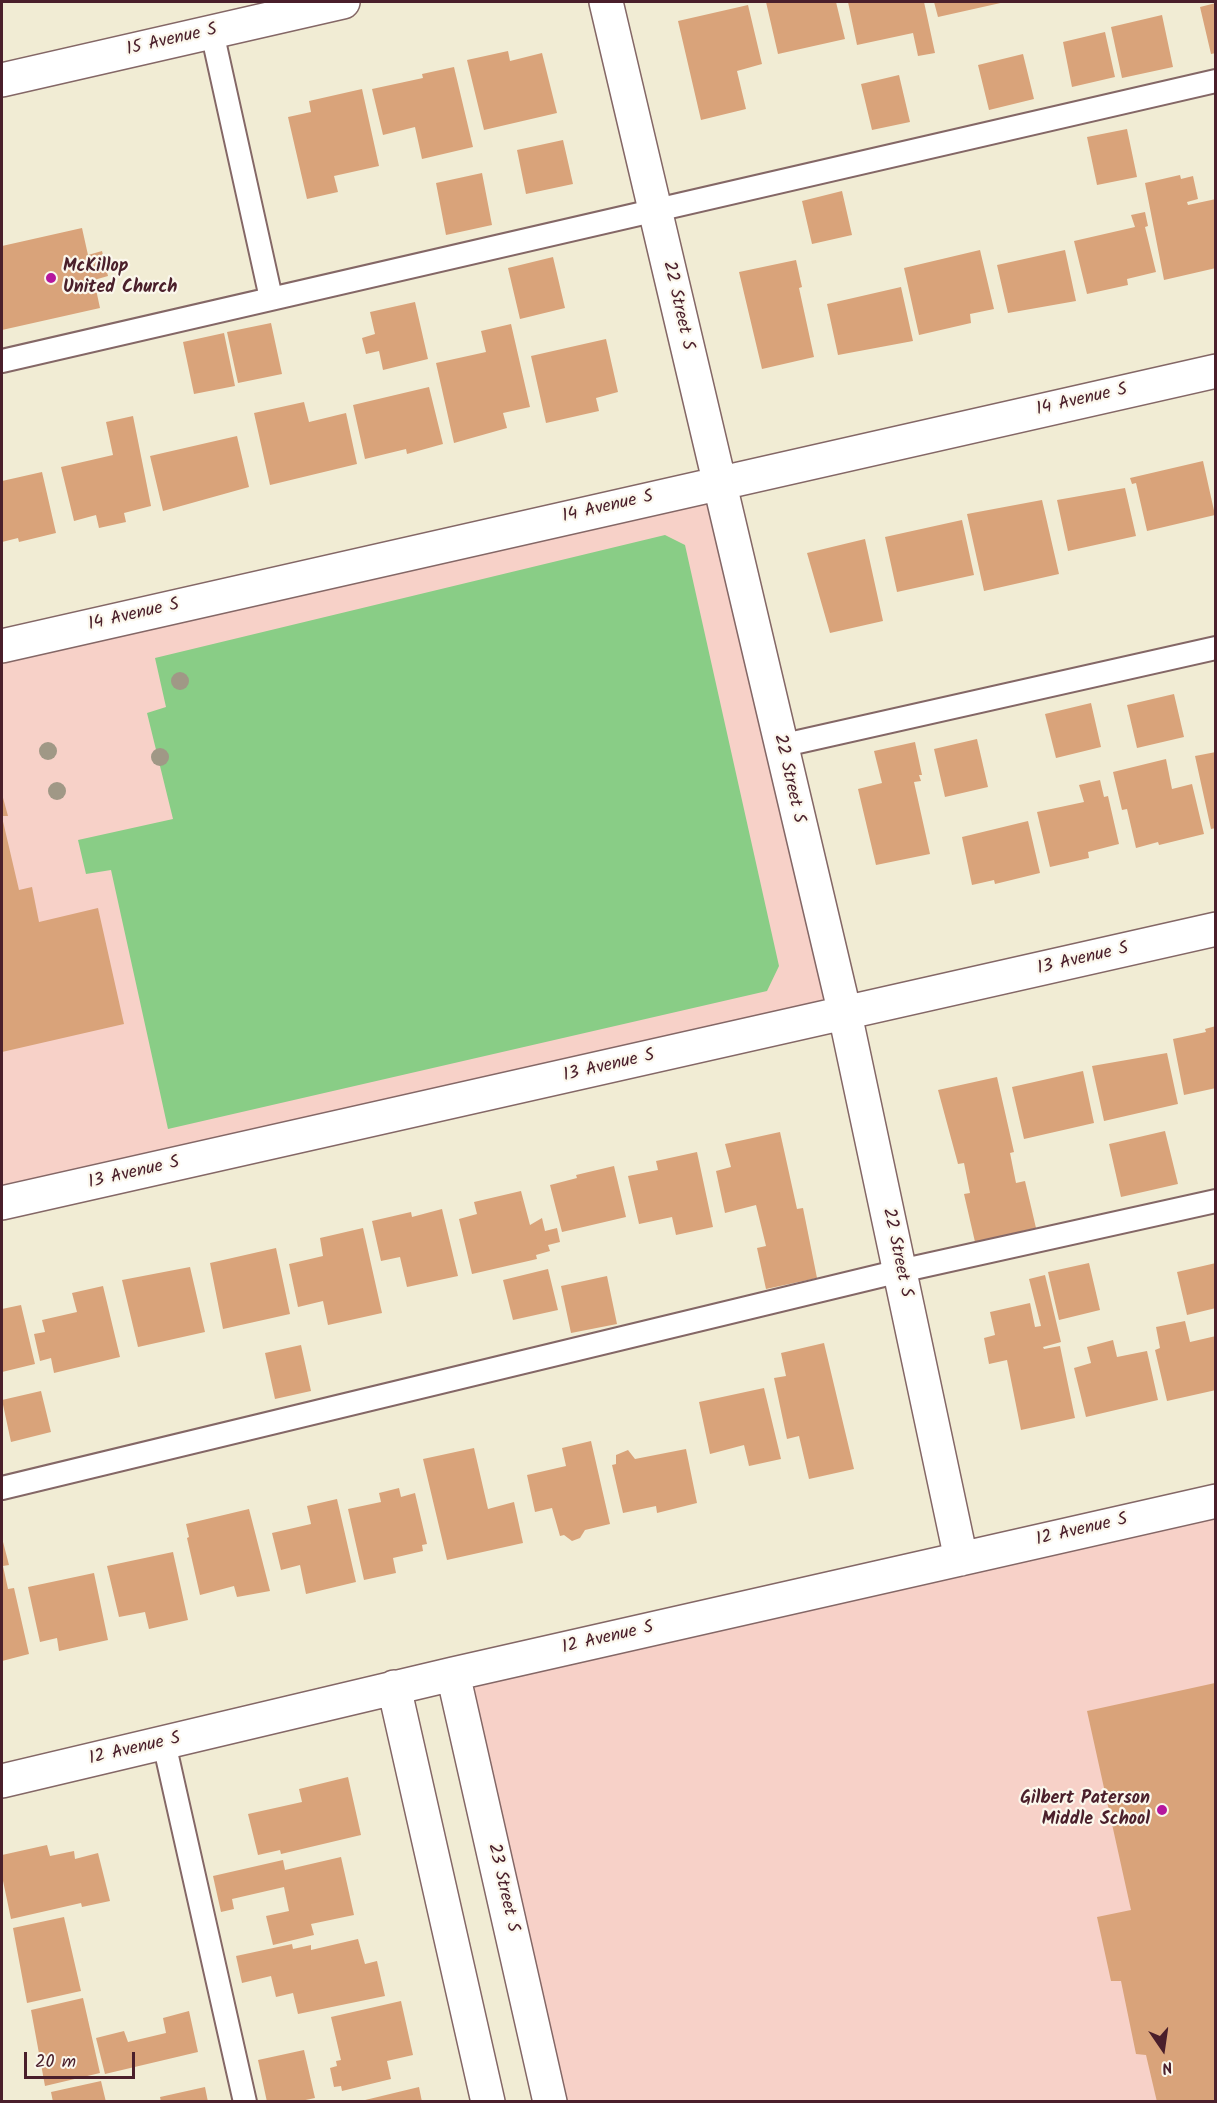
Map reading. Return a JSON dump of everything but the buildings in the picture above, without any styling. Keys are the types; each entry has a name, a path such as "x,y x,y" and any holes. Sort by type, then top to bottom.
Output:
{"street":[{"name":"15 Avenue S","path":"2,80 343,2"},
{"name":"22 Street S","path":"606,2 845,1014 961,1559"},
{"name":"14 Avenue S","path":"2,646 1215,371"},
{"name":"13 Avenue S","path":"2,1203 1215,929"},
{"name":"12 Avenue S","path":"2,1781 394,1687 1215,1501"},
{"name":"23 Street S","path":"453,1674 550,2102"},
{"path":"394,1687 488,2102"}],"lane":[{"path":"212,32 272,298"},
{"path":"2,361 1215,81"},
{"path":"780,746 1215,648"},
{"path":"2,1488 900,1271 1215,1201"},
{"path":"164,1743 245,2102"}],"shaded area":[{"path":"718,483 845,1014 2,1203 2,646"},
{"path":"1215,1501 1215,2101 550,2101 453,1674"}],"green space":[{"path":"665,535 685,545 779,966 767,991 168,1129 111,870 86,874 78,840 173,819 147,713 166,707 155,658"}],"place":[{"name":"McKillop United Church","path":"51,278"},
{"name":"Gilbert Paterson Middle School","path":"1162,1810"}]}
